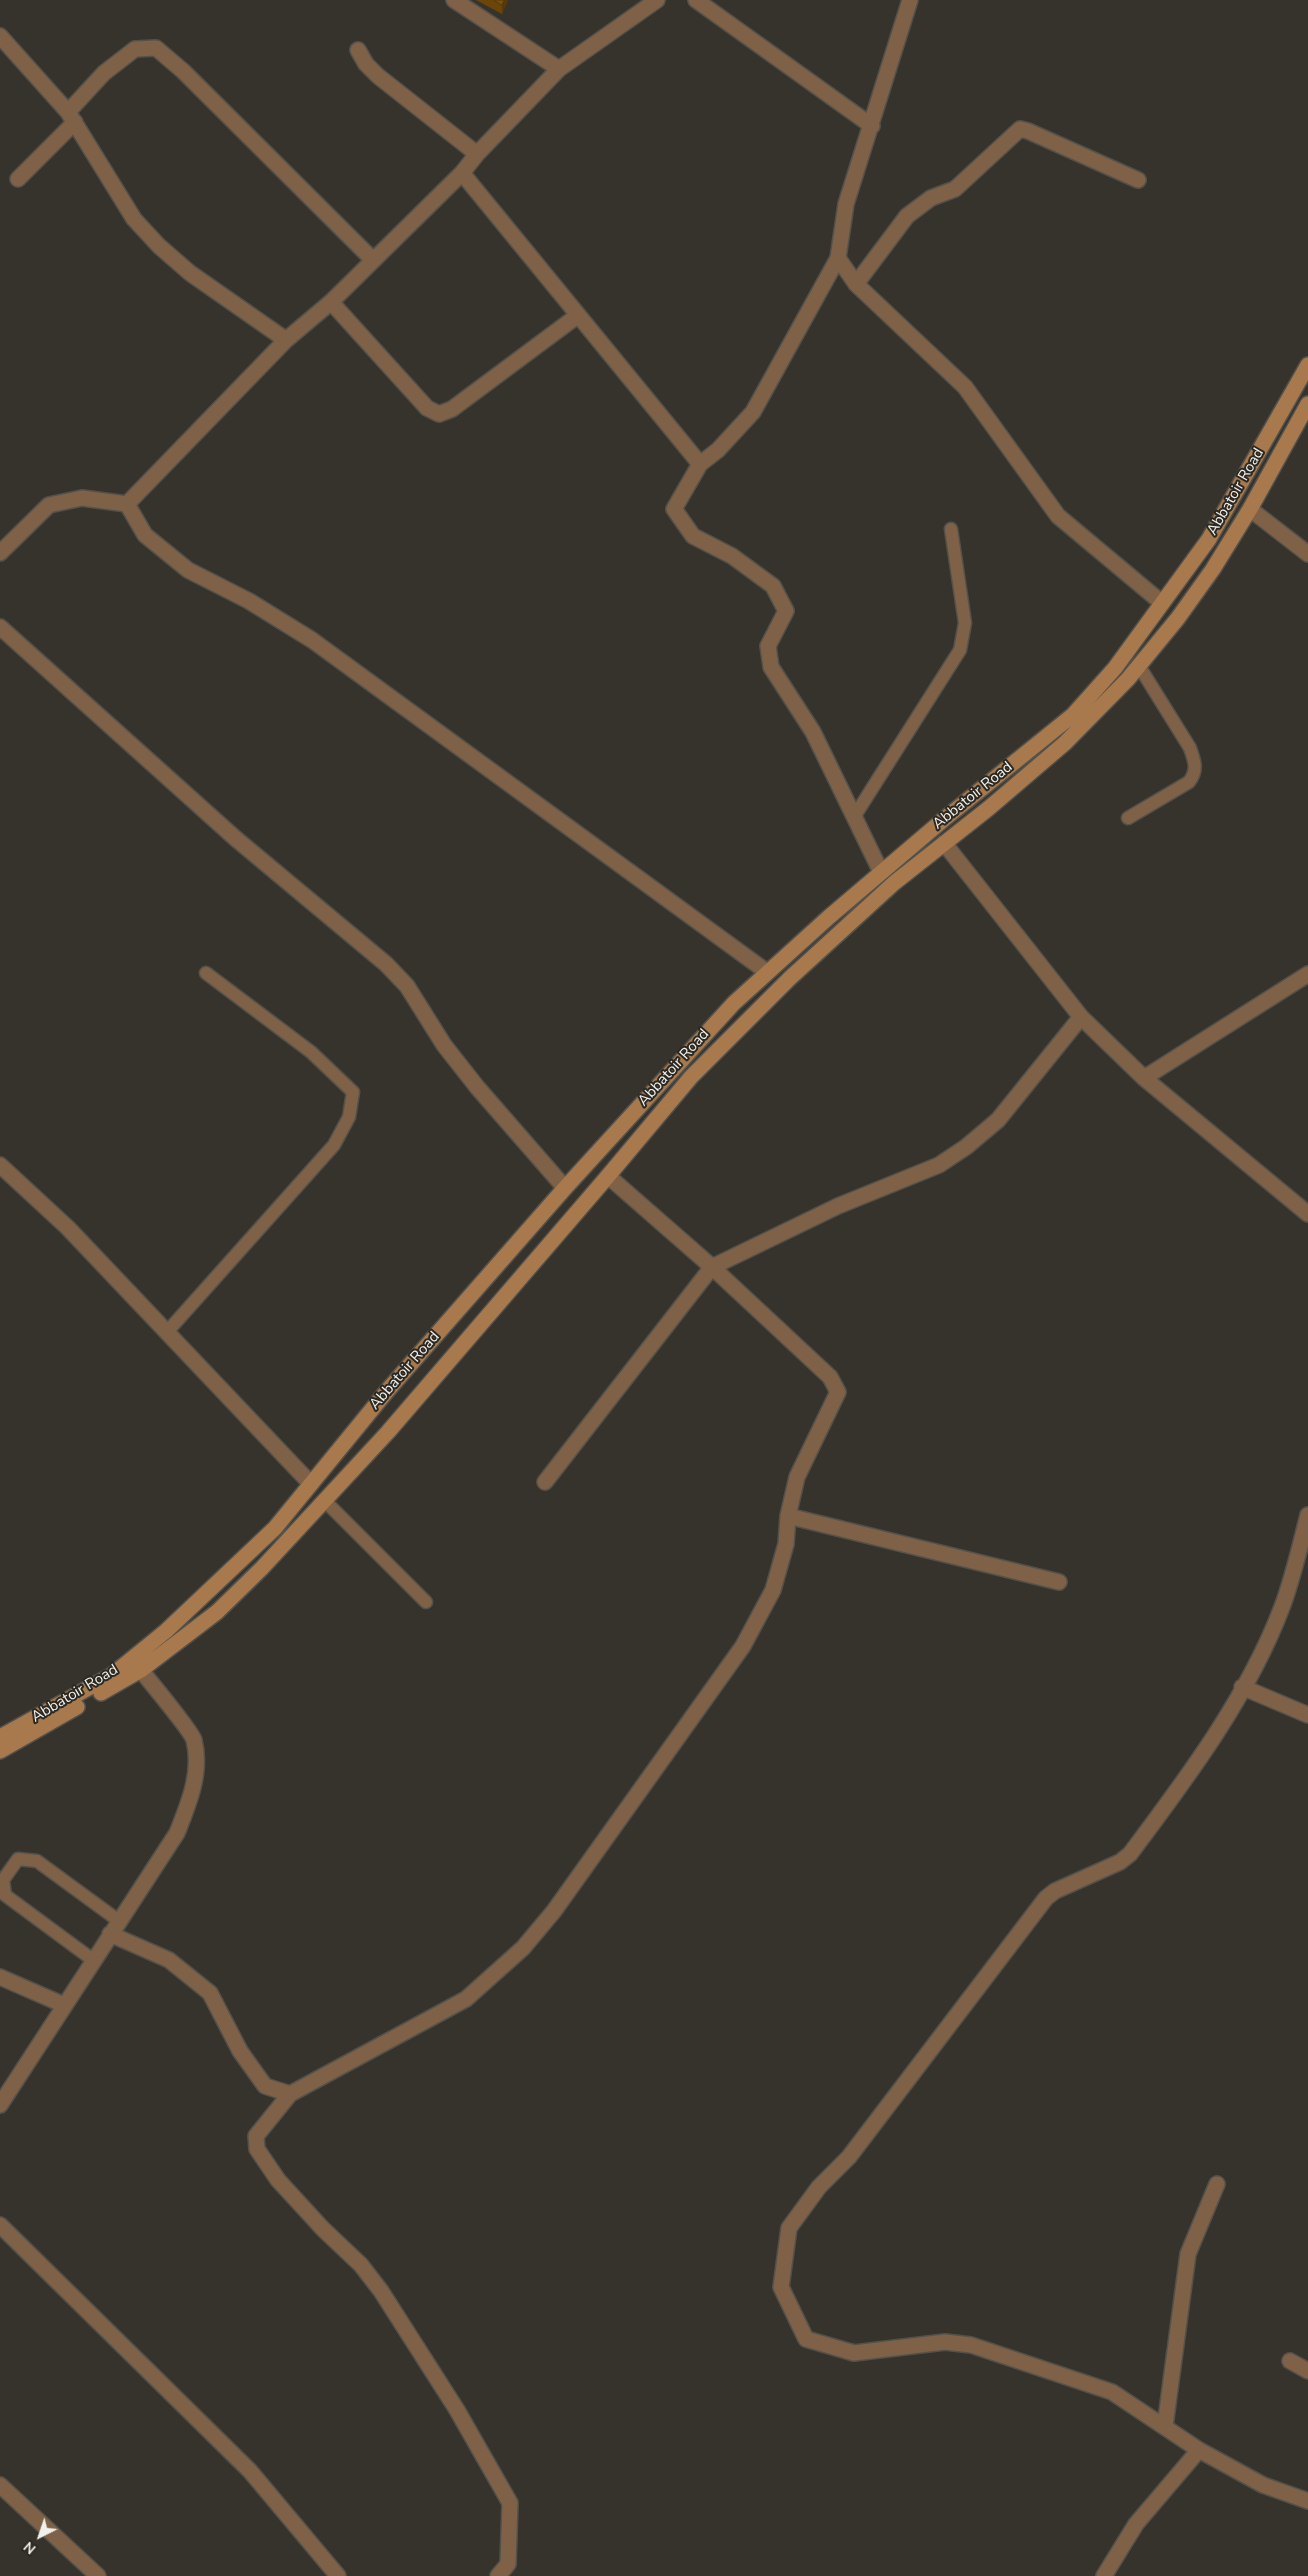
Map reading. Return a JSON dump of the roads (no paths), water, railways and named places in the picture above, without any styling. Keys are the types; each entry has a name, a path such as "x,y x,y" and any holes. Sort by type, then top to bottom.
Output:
{"street":[{"path":"454,0 559,68"},
{"path":"127,504 286,340 331,302 462,172 559,68 657,0"},
{"path":"696,0 872,126"},
{"path":"881,872 813,732 771,667 768,646 786,611 773,586 732,556 693,536 674,509 700,464 718,450 754,412 838,258 846,204 910,0"},
{"path":"0,36 71,117 134,219 159,246 190,272 286,340"},
{"path":"18,179 71,117 104,73 135,49 156,48 183,71 373,260"},
{"path":"358,50 366,64 378,76 477,154"},
{"path":"856,284 907,216 931,198 955,189 1020,129 1028,130 1138,180"},
{"path":"462,172 700,464"},
{"path":"838,258 856,284 965,387 1058,516 1162,603"},
{"path":"331,302 427,408 439,414 452,409 578,316"},
{"name":"Abbatoir Road","path":"0,1737 84,1693 112,1675 153,1642 275,1528 387,1391 565,1188 734,1002 881,872 1073,715 1115,668 1209,540 1308,365"},
{"name":"Abbatoir Road","path":"0,1751 141,1670 217,1612 388,1432 698,1070 810,959 894,883 989,808 1065,743 1139,666 1214,569 1250,509 1308,404"},
{"path":"0,553 49,506 82,498 127,504"},
{"path":"127,504 145,535 188,570 249,601 312,640 767,972"},
{"path":"1250,509 1308,554"},
{"path":"0,627 236,838 386,964 407,986 444,1045 477,1087 565,1188"},
{"path":"944,843 1081,1017 1144,1078 1307,1212"},
{"path":"1144,1078 1308,974"},
{"path":"545,1482 712,1267 838,1206 939,1165 966,1148 998,1120 1081,1017"},
{"path":"0,1165 68,1228 311,1484"},
{"path":"498,2576 508,2564 510,2503 457,2410 381,2291 361,2265 323,2229 278,2180 257,2149 256,2136 290,2094 466,1999 523,1948 554,1911 743,1646 773,1590 786,1544 788,1516 797,1477 838,1392 830,1377 712,1267 608,1176"},
{"path":"1308,1515 1282,1607 1242,1687 1196,1764 1130,1854 1120,1862 1055,1891 1046,1898 849,2157 818,2187 789,2228 781,2287 806,2339 854,2353 945,2342 971,2345 1112,2392 1166,2426 1199,2450 1263,2485 1308,2501"},
{"path":"788,1516 1059,1582"},
{"path":"0,2105 177,1833 190,1801 197,1768 194,1738 141,1670"},
{"path":"1242,1687 1308,1715"},
{"path":"110,1934 169,1960 210,1993 240,2051 265,2086 290,2094"},
{"path":"0,1977 64,2005"},
{"path":"1166,2426 1185,2265 1217,2184"},
{"path":"0,2225 250,2471 338,2576"},
{"path":"1290,2361 1308,2371"},
{"path":"1104,2576 1136,2524 1199,2450"},
{"path":"0,2485 98,2576"}],"lane":[{"path":"854,817 960,650 966,623 951,528"},
{"path":"1128,818 1189,782 1195,773 1196,762 1190,748 1139,666"},
{"path":"167,1332 334,1145 349,1117 353,1092 311,1052 206,973"},
{"path":"324,1500 426,1602"},
{"path":"93,1960 5,1895 4,1880 18,1859 37,1861 119,1921"}]}
